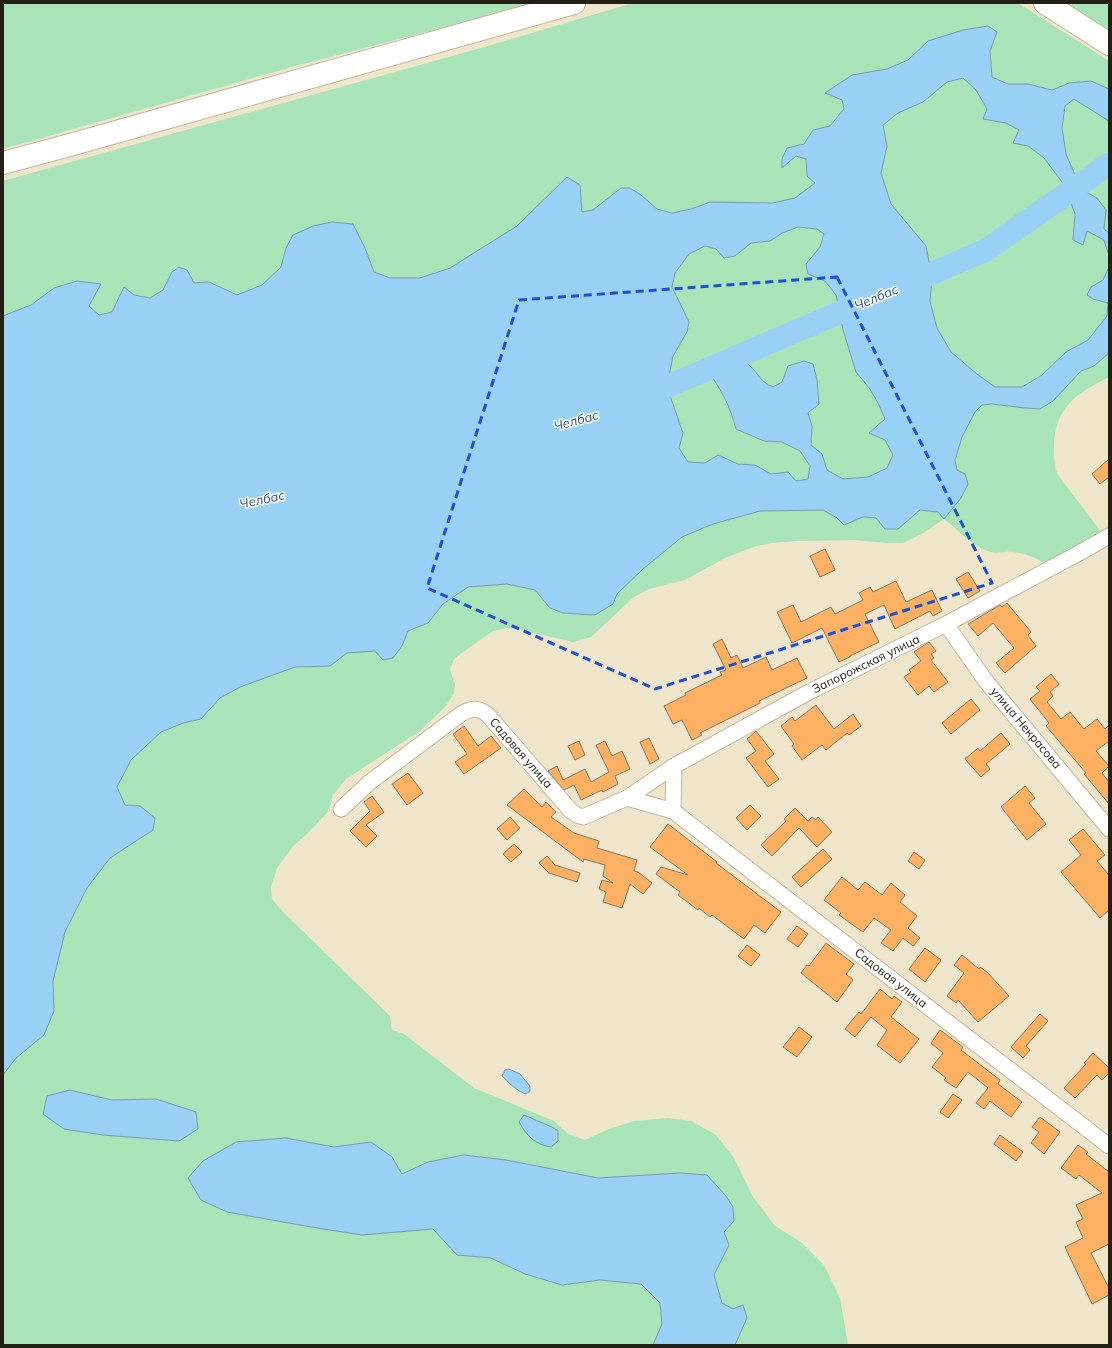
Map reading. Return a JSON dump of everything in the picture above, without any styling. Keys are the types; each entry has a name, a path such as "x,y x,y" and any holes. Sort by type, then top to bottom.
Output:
{"main road":[{"path":"3,163 574,3"},
{"path":"1045,3 1109,44"}],"street":[{"name":"Запорожская улица","path":"627,798 674,766 809,692 946,624 1109,536"},
{"name":"улица Некрасова","path":"946,624 985,680 1109,829"},
{"name":"Садовая улица","path":"341,809 370,782 461,714 469,710 482,710 571,811 583,817 627,798 673,810 1109,1146"},
{"path":"673,810 674,766"}],"highlighted area":[{"path":"837,277 992,583 655,689 427,588 519,300"}],"green space":[{"path":"3,3 537,3 292,67 3,149"},
{"path":"633,3 1018,3 1109,61 1109,89 1091,81 1069,83 1052,90 1028,84 1008,84 992,77 990,51 928,41 908,60 887,69 852,75 826,93 842,100 844,109 830,126 813,130 804,144 787,148 782,159 782,167 796,156 806,159 807,176 815,183 795,198 773,203 710,202 691,209 672,213 657,209 641,195 621,188 593,210 582,212 580,185 567,178 517,226 450,268 420,278 390,278 374,272 365,248 286,248 281,267 262,285 237,295 209,282 194,283 187,270 172,272 163,290 150,298 134,295 112,312 99,315 89,306 54,288 31,305 3,316 3,181 488,46"},
{"path":"1066,3 1109,3 1109,32"},
{"path":"963,78 976,90 988,110 983,119 1006,123 1019,130 1013,143 1028,146 1044,158 1065,186 1075,214 1073,240 1087,230 1104,240 1107,250 1108,266 1105,276 1101,281 1091,287 1093,299 1108,302 1107,316 1088,340 1066,352 1042,375 1021,387 995,387 951,352 937,328 930,301 932,277 926,246 891,204 881,173 887,146 883,125 898,113 923,102 947,82"},
{"path":"1074,99 1109,121 1109,233 1104,229 1097,198 1081,189 1066,154 1062,128 1065,106"},
{"path":"798,227 817,229 824,234 820,247 806,263 825,281 836,295 843,330 856,372 870,389 885,420 869,433 885,440 894,455 887,467 868,477 843,479 827,470 822,454 811,445 812,426 808,413 782,382 773,387 764,383 750,366 736,358 708,371 725,398 736,429 764,441 782,442 800,451 810,466 808,479 796,482 788,472 771,474 755,465 738,464 718,455 705,463 688,462 679,448 683,432 667,387 673,356 687,332 689,322 672,287 675,273 689,254 705,246 716,249 724,258 735,256 751,243 770,241 782,233"},
{"path":"1109,353 1109,377 1087,389 1063,411 1055,432 1054,446 1057,473 1101,532 1044,563 1021,553 990,552 984,550 944,519 961,498 965,474 957,470 954,460 962,437 975,412 982,405 992,404 1025,408 1053,401 1081,371 1094,366"},
{"path":"823,510 837,518 844,525 863,517 877,518 886,529 898,529 920,510 938,512 944,519 923,533 903,543 854,540 796,541 756,546 725,558 685,580 649,589 634,597 591,637 573,642 508,628 493,631 454,659 450,670 455,684 454,693 446,706 420,731 346,779 333,795 328,812 293,846 277,868 271,887 272,899 283,912 390,1016 392,1030 404,1034 474,1088 554,1121 568,1134 585,1140 609,1129 634,1121 669,1118 691,1121 716,1135 734,1158 753,1197 775,1226 802,1243 824,1265 840,1298 848,1345 735,1345 747,1318 743,1305 733,1309 722,1303 714,1274 729,1245 724,1232 734,1221 679,1173 598,1178 506,1160 464,1155 428,1162 402,1174 392,1157 371,1142 334,1147 286,1138 227,1212 317,1228 433,1229 457,1255 491,1258 525,1274 562,1285 600,1280 641,1284 660,1303 662,1324 653,1345 3,1345 3,1075 16,1058 44,1035 54,1011 53,981 65,932 87,888 110,858 153,830 140,806 125,805 117,787 131,760 161,732 183,723 201,719 220,698 240,687 295,667 330,666 347,653 375,651 402,646 408,631 428,623 443,604 468,587 507,584 535,590 550,608 563,613 573,613 613,604 617,594 643,569 682,537 713,524 760,511","holes":["70,1090 112,1100 156,1099 196,1112 179,1141 103,1135"]}],"water":[{"path":"988,26 997,32 990,51 992,77 1008,84 1028,84 1052,90 1069,83 1091,81 1109,89 1109,121 1074,99 1065,106 1062,128 1066,154 1081,189 1097,198 1106,210 1104,229 1109,233 1109,256 1104,240 1087,231 1083,245 1073,240 1075,214 1065,186 1044,158 1028,146 1013,143 1019,130 1006,123 983,119 987,109 976,90 963,78 947,82 923,102 898,113 883,125 887,146 881,173 891,204 926,246 932,277 930,301 937,328 951,352 995,387 1022,387 1042,375 1066,352 1088,340 1107,316 1108,303 1093,299 1087,295 1091,287 1103,280 1109,267 1109,353 1094,366 1081,371 1053,401 1040,409 992,404 982,405 975,412 962,437 955,460 957,470 965,474 968,484 961,498 944,519 938,512 920,510 898,529 885,529 876,518 863,517 844,525 837,518 823,510 760,511 713,524 682,537 643,569 617,594 613,604 595,615 563,613 550,608 535,590 507,584 468,587 443,604 428,623 408,631 402,646 393,658 383,660 375,651 347,653 330,666 295,667 240,687 220,698 201,719 183,723 161,732 131,760 117,787 125,805 140,806 155,818 153,830 110,858 87,888 65,932 53,981 54,1011 44,1035 16,1058 3,1075 3,316 31,305 54,288 77,281 101,284 89,306 99,315 112,312 124,287 134,295 150,298 163,290 172,272 179,267 187,270 194,283 209,282 237,295 262,285 281,267 286,248 293,235 313,226 332,222 353,224 365,248 374,272 390,278 420,278 450,268 517,226 567,177 580,185 582,212 593,210 621,188 630,188 641,195 657,209 672,213 691,209 710,202 773,203 795,198 815,183 807,176 806,159 796,156 782,168 782,159 787,148 804,144 813,130 830,126 844,109 842,100 825,93 852,75 887,69 908,60 928,41 963,30","holes":["798,227 817,229 824,234 820,247 806,264 808,274 825,281 836,295 843,330 856,372 870,389 885,419 869,433 885,440 893,455 887,468 868,477 843,479 827,470 822,454 811,445 812,426 808,413 819,404 817,380 813,364 804,361 788,366 782,382 773,387 762,380 745,362 740,359 730,357 720,357 709,360 708,371 725,399 736,429 764,441 782,442 800,451 810,466 808,479 796,481 788,472 771,474 755,465 738,464 718,455 705,463 688,462 679,448 683,433 667,387 673,356 687,332 689,322 672,287 675,273 689,254 705,246 716,249 724,258 735,256 751,243 770,241 782,233"]},
{"path":"509,1069 520,1074 530,1086 530,1091 526,1094 523,1093 502,1076 505,1070"},
{"path":"70,1090 112,1100 156,1099 196,1112 198,1129 179,1141 103,1135 64,1129 43,1114 47,1096"},
{"path":"524,1115 558,1131 558,1141 551,1147 540,1144 532,1139 519,1122"},
{"path":"286,1138 334,1147 371,1142 392,1157 402,1174 428,1162 464,1155 506,1160 598,1178 679,1173 707,1175 726,1196 733,1207 734,1221 724,1232 729,1245 714,1275 722,1303 733,1309 743,1305 747,1318 735,1345 653,1345 662,1324 660,1303 641,1284 600,1280 562,1285 525,1274 491,1258 457,1255 433,1229 362,1235 227,1212 201,1200 188,1178 203,1161 236,1142"}],"building":[{"path":"1109,459 1109,477 1100,484 1092,474"},
{"path":"825,549 835,570 820,577 810,556"},
{"path":"968,572 980,591 968,598 956,579"},
{"path":"896,581 906,602 932,590 942,611 933,616 930,611 895,629 884,605 865,614 879,642 839,662 822,628 792,643 777,612 793,605 801,622 831,607 835,614 863,600 859,593 870,587 873,592"},
{"path":"1007,603 1031,632 1028,635 1036,646 1005,673 996,663 1014,648 993,623 978,636 968,624 1000,605 1002,607"},
{"path":"722,639 731,658 737,655 743,668 766,657 772,670 797,658 807,678 759,701 760,703 700,733 702,735 692,740 682,720 673,724 664,706 686,695 685,693 722,675 720,672 726,670 713,644"},
{"path":"929,642 936,651 931,654 934,658 931,660 948,682 934,692 929,686 918,695 904,677 911,672 909,670 921,661 914,652"},
{"path":"1051,674 1059,684 1050,692 1053,696 1047,702 1061,719 1070,712 1084,729 1097,719 1105,729 1109,725 1109,741 1096,751 1109,766 1102,773 1109,782 1109,804 1084,774 1086,773 1046,726 1049,723 1030,699 1040,691 1036,687"},
{"path":"971,699 980,710 951,734 942,723"},
{"path":"816,705 834,729 853,714 861,726 849,735 847,733 826,750 822,745 802,760 792,746 794,744 781,726 792,717 795,721"},
{"path":"464,726 478,746 491,736 501,748 464,774 455,762 467,754 453,734"},
{"path":"756,731 774,754 765,761 779,779 768,787 746,758 756,751 747,739"},
{"path":"1001,733 1010,744 986,764 990,769 981,777 965,759 978,748 980,751"},
{"path":"649,738 659,759 650,764 640,742"},
{"path":"579,741 585,755 575,760 568,746"},
{"path":"605,741 612,756 622,751 630,769 615,776 618,784 603,792 602,790 581,800 574,785 564,790 548,771 557,766 563,780 585,769 591,782 609,772 596,745"},
{"path":"408,773 423,793 407,805 392,784"},
{"path":"1025,786 1035,798 1029,803 1046,824 1027,840 1001,807"},
{"path":"524,789 542,807 546,802 556,812 551,817 574,833 599,841 597,848 637,860 634,871 638,872 652,883 643,894 630,884 622,908 603,902 606,892 599,889 602,880 613,883 603,876 605,865 584,859 583,862 507,805"},
{"path":"372,796 384,812 366,825 377,836 366,847 350,831 370,811 364,802"},
{"path":"750,805 761,816 747,830 736,818"},
{"path":"795,808 808,821 812,817 816,820 818,817 832,832 817,847 799,828 772,856 761,845 786,821 784,819"},
{"path":"510,817 520,828 507,840 497,829"},
{"path":"668,824 717,862 716,863 781,912 765,933 754,925 744,939 712,915 710,917 699,908 698,910 678,895 680,892 656,874 661,867 688,875 650,847"},
{"path":"1083,829 1105,855 1097,861 1109,875 1109,910 1100,918 1061,872 1081,855 1069,840"},
{"path":"514,844 522,852 511,862 503,854"},
{"path":"823,849 832,859 801,887 792,877"},
{"path":"914,852 925,860 919,869 908,861"},
{"path":"547,856 555,865 580,873 577,882 549,873 539,863"},
{"path":"842,877 858,890 865,882 882,895 891,883 905,895 900,902 917,916 908,928 920,938 913,946 903,938 893,951 881,943 891,930 874,918 863,932 839,915 841,913 824,900"},
{"path":"797,926 808,934 798,947 787,939"},
{"path":"826,943 854,964 846,974 853,980 837,1002 801,973 807,965 809,966"},
{"path":"747,945 760,955 751,966 738,956"},
{"path":"925,948 941,960 925,982 909,969"},
{"path":"962,955 979,969 980,967 987,972 1009,996 978,1022 958,1000 956,1003 947,996 964,973 954,965"},
{"path":"880,989 892,999 894,996 902,1002 891,1017 919,1039 900,1063 877,1045 887,1030 871,1017 855,1037 845,1029 859,1012 861,1014"},
{"path":"1040,1014 1048,1021 1026,1046 1030,1050 1023,1058 1011,1047"},
{"path":"799,1027 812,1037 797,1057 783,1047"},
{"path":"940,1030 963,1047 961,1050 1000,1080 998,1084 1022,1102 1011,1117 990,1101 984,1109 976,1103 988,1088 968,1072 956,1088 944,1080 946,1078 932,1067 943,1053 931,1043"},
{"path":"1093,1053 1109,1068 1109,1073 1102,1080 1097,1075 1075,1098 1064,1088 1086,1064 1084,1063"},
{"path":"953,1094 962,1100 948,1118 940,1112"},
{"path":"1040,1117 1060,1132 1044,1154 1031,1143 1039,1132 1032,1127"},
{"path":"1000,1135 1023,1152 1016,1161 994,1144"},
{"path":"1078,1145 1088,1152 1086,1154 1109,1172 1109,1244 1091,1253 1109,1288 1109,1295 1092,1304 1065,1247 1083,1238 1076,1222 1083,1219 1076,1205 1102,1193 1079,1175 1076,1179 1061,1168"}],"waterway":[{"name":"Челбас","path":"903,286 986,250 1109,164"},
{"name":"Челбас","path":"638,399 869,300"}]}
